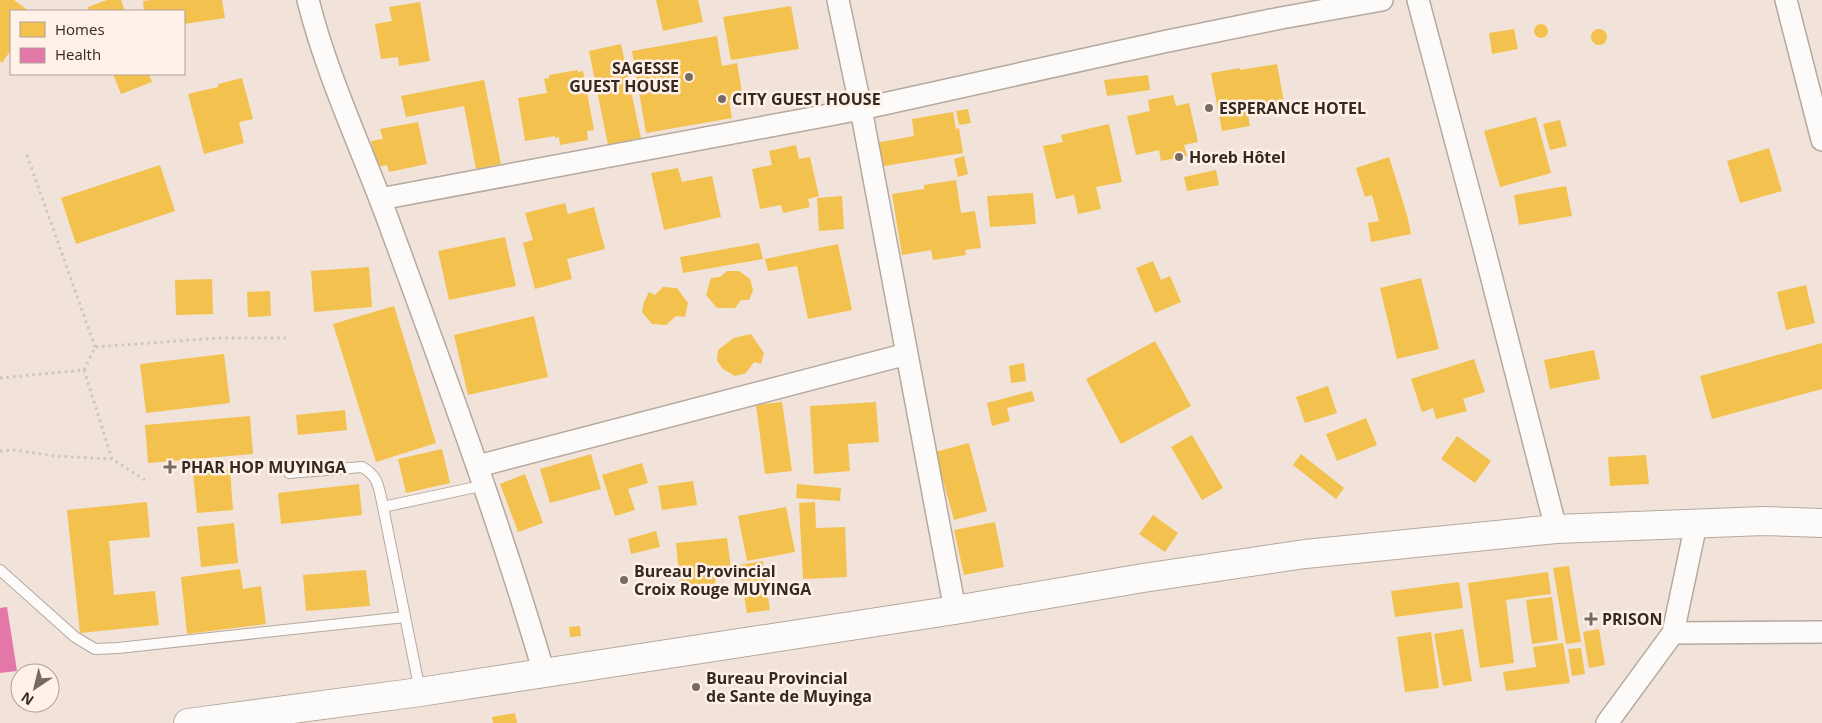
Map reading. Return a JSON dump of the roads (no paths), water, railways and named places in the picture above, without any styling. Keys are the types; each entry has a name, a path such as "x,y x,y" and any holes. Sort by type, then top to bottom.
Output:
{"main road":[{"path":"188,723 261,718 1305,554 1556,529 1764,521 1822,522"}],"street":[{"path":"308,0 343,107 380,199 481,476 524,604 544,673"},
{"path":"838,0 861,109 955,610"},
{"path":"380,199 861,109 1173,40 1382,0"},
{"path":"1418,0 1486,253 1556,529"},
{"path":"1786,0 1822,140"},
{"path":"481,476 907,354"},
{"path":"1607,723 1673,633 1696,524"},
{"path":"1673,633 1822,632"}],"lane":[{"path":"289,473 362,467 371,472 377,482 420,692"},
{"path":"383,507 481,476"},
{"path":"0,570 75,637 95,649 405,617"}],"place":[{"name":"SAGESSE GUEST HOUSE","path":"689,77"},
{"name":"CITY GUEST HOUSE","path":"722,99"},
{"name":"ESPERANCE HOTEL","path":"1209,108"},
{"name":"Horeb Hôtel","path":"1179,157"},
{"name":"PHAR HOP MUYINGA","path":"170,467"},
{"name":"Bureau Provincial Croix Rouge MUYINGA","path":"624,580"},
{"name":"PRISON","path":"1591,619"},
{"name":"Bureau Provincial de Sante de Muyinga","path":"696,687"}]}
